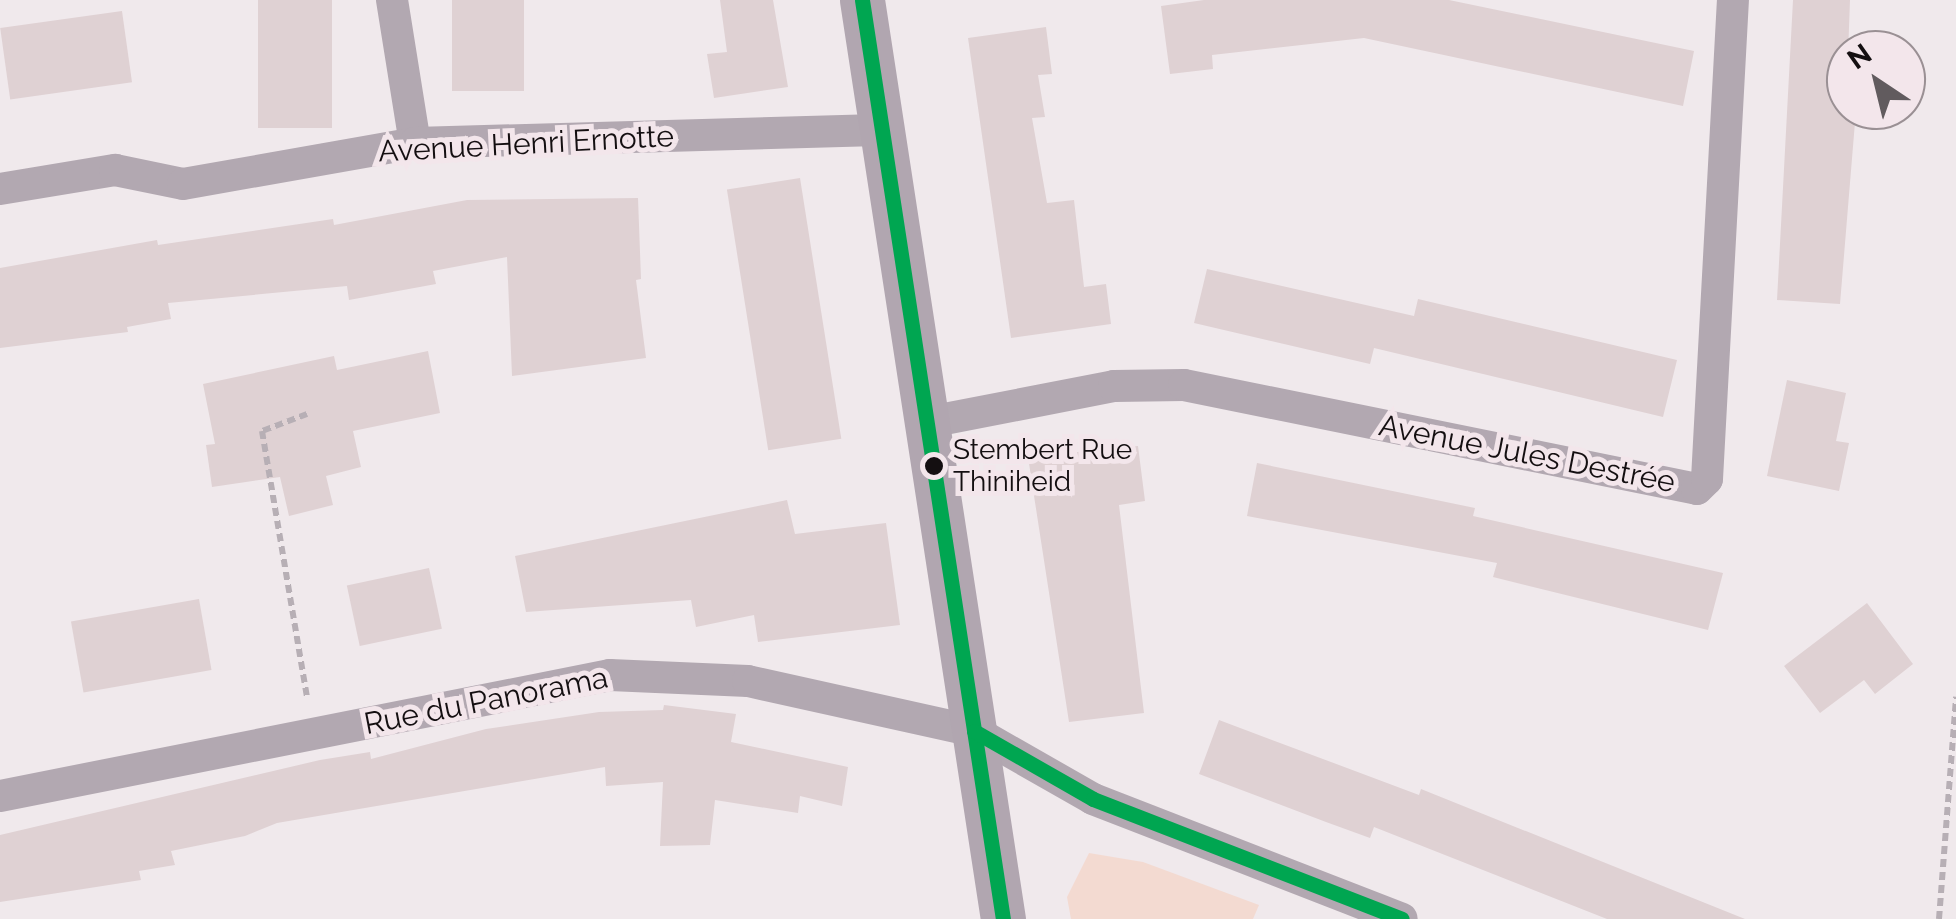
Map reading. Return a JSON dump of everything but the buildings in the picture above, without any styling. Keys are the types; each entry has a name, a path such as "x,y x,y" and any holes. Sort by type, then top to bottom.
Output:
{"main road":[{"path":"862,0 878,130 930,422 1003,919"}],"street":[{"path":"392,0 415,144"},
{"name":"Avenue Jules Destrée","path":"930,422 1114,386 1184,385 1697,489 1707,478 1734,0"},
{"name":"Avenue Henri Ernotte","path":"0,189 115,170 184,184 415,144 878,130"},
{"name":"Rue du Panorama","path":"0,796 610,675 748,681 974,731 1093,799 1402,919"}],"path":[{"path":"307,414 262,430 313,734"},
{"path":"1939,919 1956,697"}],"shaded area":[{"path":"1089,853 1143,862 1259,905 1253,919 1071,919 1067,897"}],"transit line":[{"path":"862,0 1003,919"},
{"path":"974,731 1093,799 1402,919"}],"place":[{"name":"Stembert Rue Thiniheid","path":"934,466"}]}
